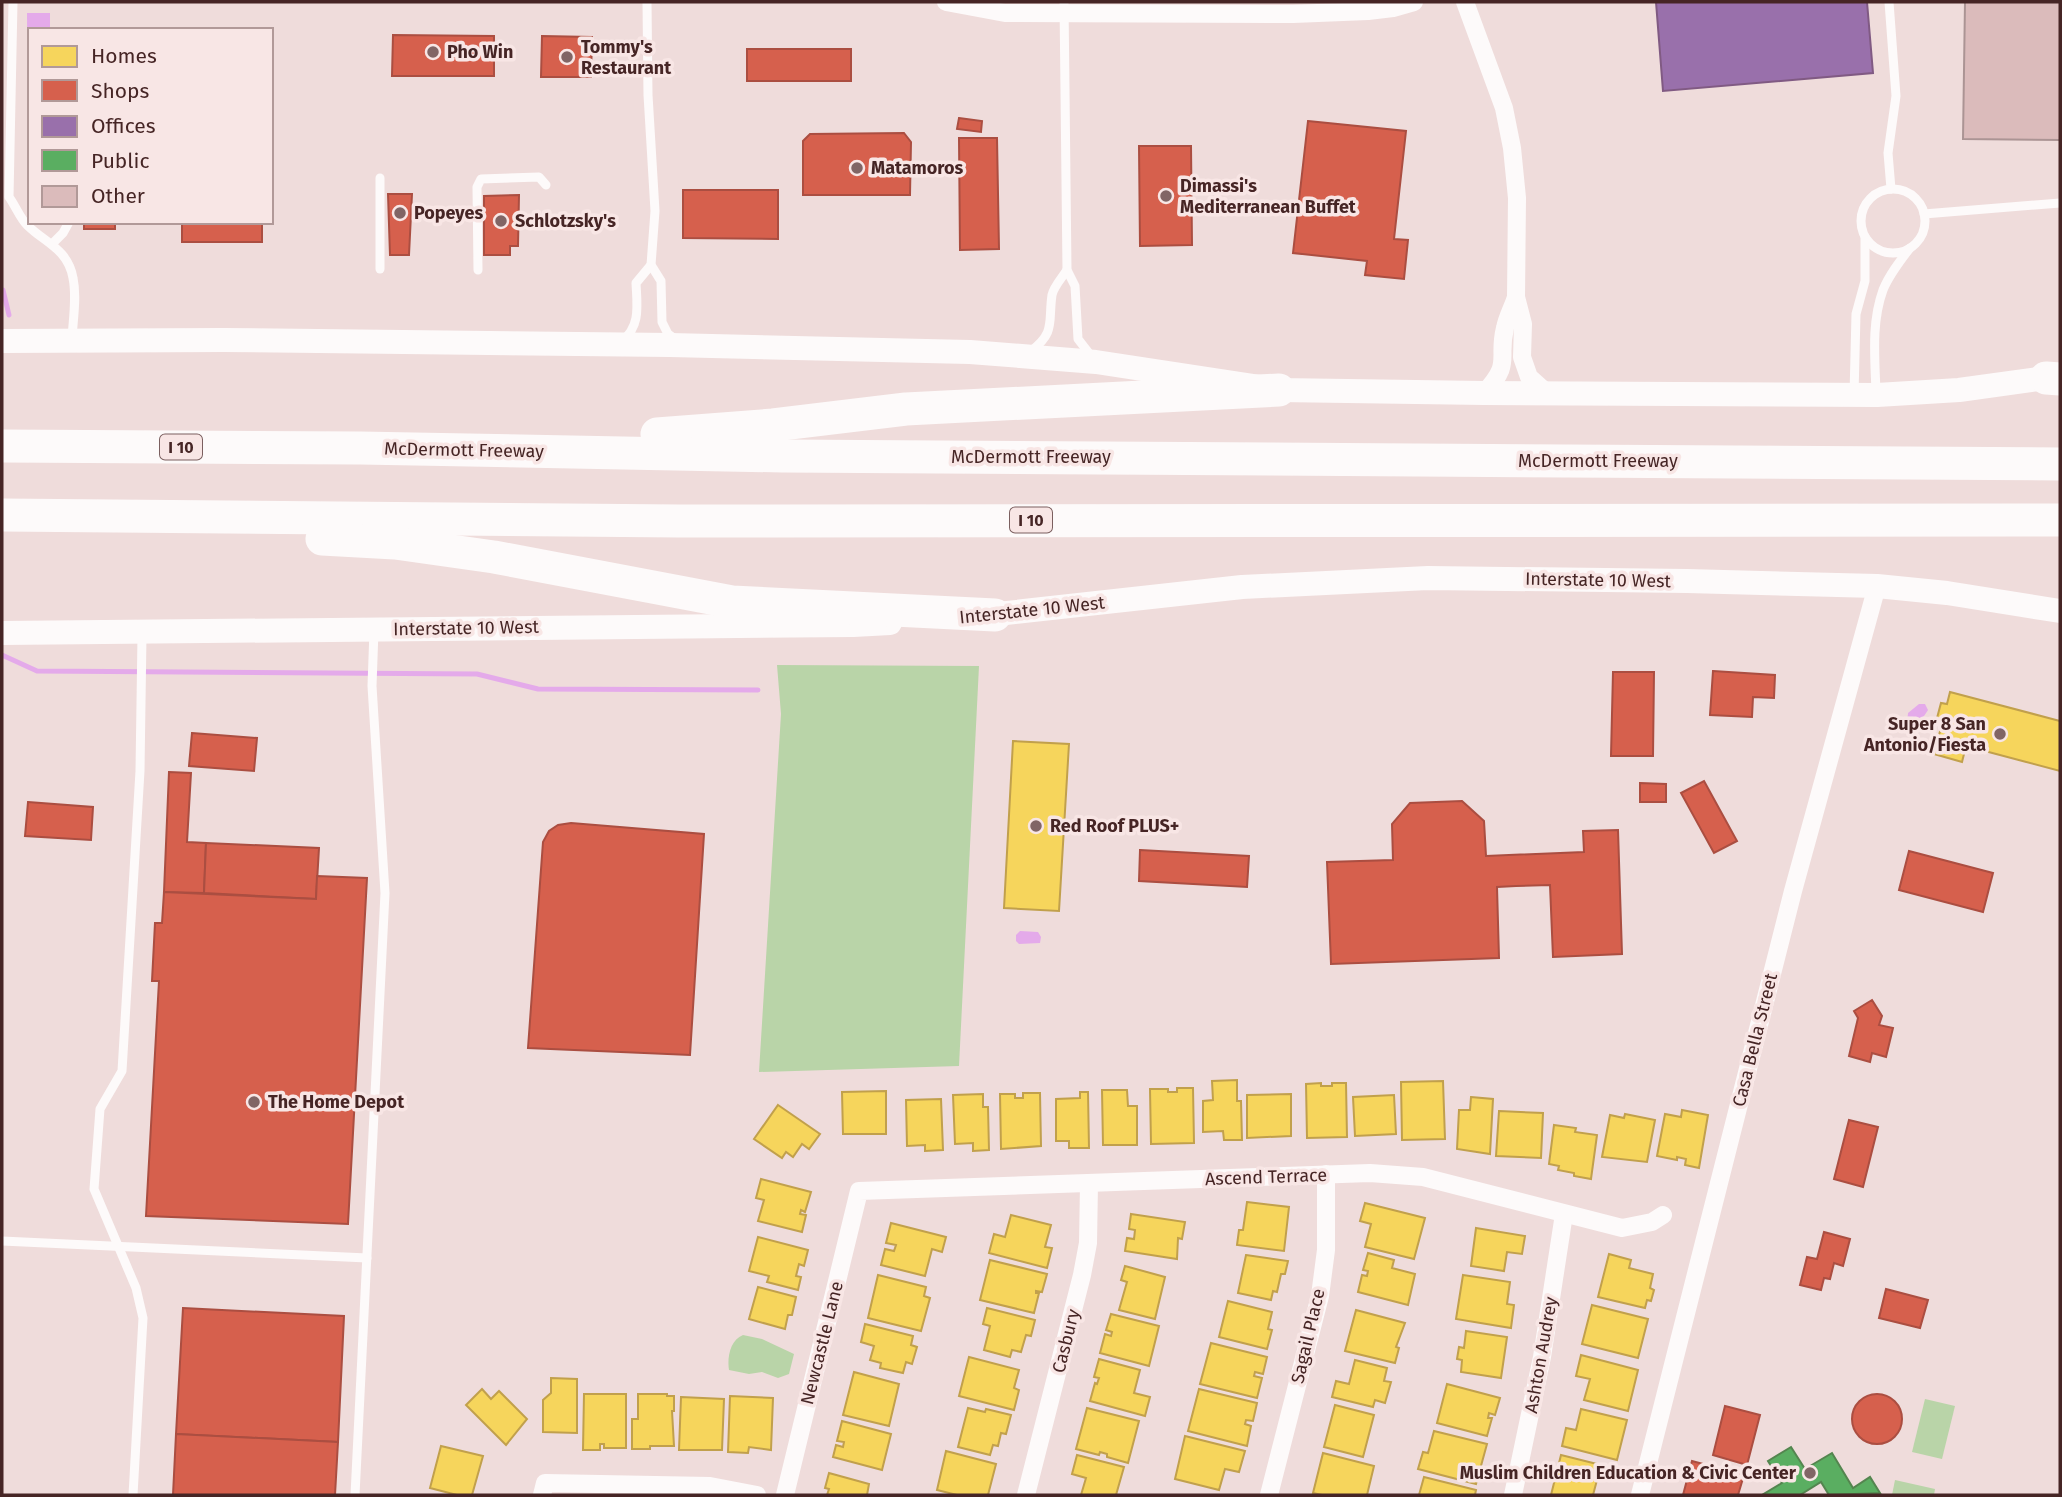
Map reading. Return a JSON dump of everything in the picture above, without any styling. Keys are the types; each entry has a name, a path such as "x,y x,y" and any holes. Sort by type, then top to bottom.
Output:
{"highway":[{"path":"360,448 668,433 773,425 906,409 1279,390"},
{"name":"McDermott Freeway","path":"2,446 360,448 797,456 2060,464"},
{"name":"I 10","path":"2,515 666,521 2060,520"},
{"path":"2,521 211,540 299,538 395,543 494,557 732,602 995,615"}],"main road":[{"path":"2,341 687,345 970,352 1096,362 1279,390 1865,395 1959,390 2055,378"},
{"name":"Interstate 10 West","path":"2,633 853,625 995,615 1242,587 1428,578 1877,586 1947,593 2060,611"}],"street":[{"path":"946,2 1005,13 1064,7 1368,11 1414,2"},
{"path":"1465,2 1504,108 1512,148 1517,198 1516,297 1523,324 1522,357 1529,377 1548,394"},
{"path":"1484,393 1498,379 1503,363 1504,330 1516,297"},
{"name":"Casa Bella Street","path":"1640,1495 1793,891 1877,586"},
{"name":"Ascend Terrace","path":"859,1191 1370,1173 1411,1175 1622,1228 1652,1222 1663,1215"},
{"name":"Sagail Place","path":"1269,1495 1320,1296 1325,1250 1326,1174"},
{"name":"Casbury","path":"1026,1495 1082,1275 1089,1233 1089,1184"},
{"name":"Newcastle Lane","path":"785,1495 859,1191"},
{"name":"Ashton Audrey","path":"1513,1495 1542,1357 1564,1214"},
{"path":"542,1495 545,1483 710,1486 757,1495"}],"lane":[{"path":"13,2 9,197 26,224 53,243 73,274 75,287 72,340"},
{"path":"647,2 648,95 654,211 651,265 661,281 662,322 668,334 687,345"},
{"path":"1889,2 1896,96 1888,153 1891,189"},
{"path":"1064,7 1067,270 1075,286 1078,339 1096,362"},
{"path":"478,270 477,187 481,179 539,177 546,185"},
{"path":"380,178 380,269"},
{"path":"1891,189 1912,196 1924,214 1924,227 1919,239 1884,288 1878,309 1865,395 1856,314 1865,281 1865,237 1861,219 1863,210 1874,195 1891,189"},
{"path":"1924,214 2060,203"},
{"path":"53,243 68,224"},
{"path":"1865,237 1873,247 1885,252 1898,253 1910,248"},
{"path":"618,345 635,326 636,283 651,265"},
{"path":"1025,356 1043,342 1051,328 1053,292 1067,270"},
{"path":"355,1495 385,893 372,686 374,629"},
{"path":"133,1495 143,1318 136,1288 94,1189 100,1109 121,1071 140,771 142,632"},
{"path":"2,1241 367,1258"}],"green space":[{"path":"777,665 979,666 959,1066 759,1072 781,714"},
{"path":"743,1335 762,1339 794,1354 789,1374 778,1378 762,1372 749,1374 729,1370 730,1350 735,1341"},
{"path":"1925,1399 1955,1406 1942,1459 1912,1452"},
{"path":"1895,1480 1935,1489 1934,1495 1892,1495"}],"shaded area":[{"path":"27,13 50,13 50,28 28,28 28,172"},
{"path":"1919,704 1925,704 1928,710 1922,718 1911,726 1907,724 1908,713"},
{"path":"1020,931 1038,932 1040,943 1019,944 1016,935"}],"building: Homes":[{"name":"Super 8 San Antonio/Fiesta","path":"1950,692 2060,721 2060,771 1966,746 1962,762 1934,754 1943,720 1937,718 1941,703 1947,704"},
{"name":"Red Roof PLUS+","path":"1013,741 1069,744 1059,911 1004,908"},
{"path":"1237,1080 1237,1101 1241,1101 1242,1140 1224,1140 1223,1131 1203,1132 1203,1101 1213,1100 1212,1081"},
{"path":"1443,1081 1445,1139 1402,1140 1401,1082"},
{"path":"1321,1083 1321,1086 1332,1086 1332,1083 1346,1083 1347,1137 1307,1138 1306,1084"},
{"path":"1177,1088 1193,1088 1194,1143 1151,1144 1150,1089 1177,1092"},
{"path":"1102,1090 1127,1090 1128,1106 1137,1106 1137,1145 1103,1145"},
{"path":"886,1091 886,1134 843,1134 842,1092"},
{"path":"1080,1092 1088,1092 1089,1148 1069,1148 1069,1141 1056,1141 1056,1099 1080,1098"},
{"path":"1023,1093 1040,1093 1041,1146 1001,1149 1000,1094 1015,1094 1015,1098 1023,1098"},
{"path":"983,1094 983,1107 988,1107 989,1150 973,1151 973,1143 955,1144 953,1095"},
{"path":"1291,1094 1291,1136 1247,1138 1247,1095"},
{"path":"1394,1095 1396,1134 1355,1136 1353,1097"},
{"path":"1471,1097 1493,1099 1490,1154 1457,1149 1459,1110 1470,1110"},
{"path":"941,1099 943,1150 925,1151 925,1145 907,1146 906,1100"},
{"path":"778,1105 820,1134 809,1149 802,1144 793,1157 786,1152 782,1158 754,1139"},
{"path":"1682,1110 1708,1115 1699,1168 1685,1165 1686,1159 1657,1156 1665,1114 1681,1117"},
{"path":"1499,1111 1543,1113 1541,1158 1496,1156"},
{"path":"1625,1114 1655,1120 1647,1162 1602,1157 1610,1115 1624,1118"},
{"path":"1554,1125 1597,1135 1591,1179 1574,1176 1574,1173 1558,1170 1559,1166 1549,1164"},
{"path":"761,1179 811,1192 805,1212 801,1210 800,1214 806,1215 802,1232 758,1221 764,1200 756,1198"},
{"path":"1247,1202 1289,1207 1284,1251 1237,1245 1239,1230 1243,1230"},
{"path":"1365,1203 1425,1218 1414,1259 1365,1247 1371,1224 1360,1221"},
{"path":"1131,1214 1185,1222 1182,1239 1178,1238 1177,1259 1125,1251 1127,1238 1134,1239 1135,1230 1129,1229"},
{"path":"1011,1215 1051,1225 1045,1247 1052,1248 1047,1268 989,1253 994,1234 1005,1237"},
{"path":"891,1223 946,1237 942,1252 932,1249 925,1276 881,1265 885,1249 894,1251 896,1245 886,1243"},
{"path":"1476,1228 1525,1236 1522,1254 1507,1252 1504,1271 1471,1266"},
{"path":"758,1237 808,1250 804,1266 799,1264 796,1276 801,1277 798,1290 767,1282 769,1276 749,1271"},
{"path":"1368,1253 1394,1260 1392,1268 1415,1274 1408,1305 1358,1292 1362,1275 1367,1276 1368,1271 1363,1270"},
{"path":"1609,1254 1631,1260 1629,1268 1653,1274 1650,1288 1654,1290 1651,1301 1647,1300 1645,1308 1598,1297"},
{"path":"1246,1255 1288,1261 1285,1274 1281,1274 1277,1292 1273,1291 1271,1300 1238,1293"},
{"path":"990,1260 1047,1274 1042,1292 1036,1291 1039,1293 1034,1313 980,1300"},
{"path":"1125,1266 1165,1277 1155,1319 1119,1310 1127,1282 1121,1280"},
{"path":"878,1275 926,1287 924,1296 930,1298 921,1331 868,1318"},
{"path":"1463,1275 1510,1282 1507,1304 1514,1305 1511,1328 1456,1319"},
{"path":"758,1287 796,1297 785,1329 749,1319"},
{"path":"1228,1301 1272,1312 1268,1329 1272,1330 1267,1349 1219,1337"},
{"path":"1592,1305 1648,1319 1638,1358 1582,1344"},
{"path":"987,1308 1035,1320 1031,1336 1026,1335 1021,1352 1012,1350 1010,1357 984,1350 990,1326 983,1324"},
{"path":"1356,1310 1405,1323 1396,1347 1399,1348 1395,1363 1345,1351"},
{"path":"1111,1314 1159,1326 1149,1366 1100,1353 1105,1334 1111,1336 1112,1332 1106,1330"},
{"path":"865,1324 913,1336 911,1345 917,1347 912,1364 906,1362 903,1373 880,1368 881,1363 870,1360 874,1346 861,1342"},
{"path":"1466,1331 1507,1337 1501,1378 1461,1372 1462,1360 1457,1359 1459,1347 1464,1348"},
{"path":"1211,1343 1267,1357 1263,1374 1255,1372 1254,1376 1262,1378 1257,1398 1200,1384"},
{"path":"1581,1355 1638,1370 1628,1411 1584,1400 1590,1379 1576,1376"},
{"path":"969,1357 1019,1370 1014,1388 1019,1390 1014,1410 959,1396"},
{"path":"1099,1359 1140,1370 1134,1393 1150,1397 1145,1416 1090,1401 1099,1378 1094,1377"},
{"path":"1355,1360 1387,1368 1384,1381 1391,1382 1385,1403 1375,1400 1373,1407 1332,1397 1336,1381 1349,1384"},
{"path":"854,1372 899,1384 889,1426 843,1415"},
{"path":"551,1378 577,1379 577,1433 543,1432 543,1400 551,1393"},
{"path":"1447,1384 1500,1398 1495,1415 1489,1413 1488,1418 1492,1418 1487,1436 1437,1423"},
{"path":"482,1389 491,1399 499,1391 527,1419 506,1445 466,1405"},
{"path":"1199,1389 1257,1403 1253,1421 1246,1420 1245,1424 1251,1426 1247,1446 1188,1431"},
{"path":"584,1394 626,1394 626,1448 604,1448 604,1444 600,1444 600,1450 583,1450"},
{"path":"638,1394 674,1396 674,1446 632,1449 632,1419 638,1419"},
{"path":"730,1396 773,1398 771,1450 749,1447 748,1453 728,1452"},
{"path":"681,1397 724,1399 722,1450 679,1450"},
{"path":"1335,1405 1374,1415 1363,1457 1324,1447"},
{"path":"968,1408 1011,1415 1006,1434 1001,1433 998,1446 993,1445 990,1455 958,1447"},
{"path":"1087,1408 1139,1421 1128,1463 1100,1452 1099,1455 1076,1449"},
{"path":"1581,1409 1627,1420 1617,1460 1562,1446 1566,1428 1576,1430"},
{"path":"842,1421 891,1434 882,1470 833,1457 836,1445 843,1447 844,1442 837,1441"},
{"path":"1434,1431 1487,1444 1476,1484 1418,1469 1423,1452 1428,1453"},
{"path":"1185,1436 1245,1451 1239,1472 1225,1469 1219,1490 1175,1479"},
{"path":"441,1446 483,1456 472,1495 457,1495 430,1488"},
{"path":"946,1451 996,1464 988,1495 957,1495 937,1490"},
{"path":"1323,1453 1374,1466 1367,1495 1313,1493"},
{"path":"1077,1455 1124,1467 1116,1495 1081,1495 1086,1478 1072,1474"},
{"path":"1561,1455 1601,1465 1593,1495 1551,1495"},
{"path":"829,1473 869,1484 867,1495 827,1495 829,1489 825,1488"},
{"path":"1424,1477 1476,1490 1475,1495 1419,1495"}],"building: Shops":[{"path":"393,35 494,36 494,76 392,76"},
{"name":"Tommy's Restaurant","path":"542,36 592,37 591,77 541,77"},
{"path":"747,49 851,49 851,81 747,81"},
{"path":"959,118 982,121 981,132 957,129"},
{"path":"1308,121 1406,131 1394,239 1408,240 1404,279 1365,275 1367,261 1293,253"},
{"name":"Matamoros","path":"904,133 911,142 910,195 803,195 803,141 810,134"},
{"path":"959,138 997,138 999,249 960,250"},
{"name":"Dimassi's Mediterranean Buffet","path":"1139,146 1191,146 1192,245 1140,246"},
{"path":"683,190 778,190 778,239 683,238"},
{"name":"Popeyes","path":"388,194 412,194 409,255 390,255"},
{"name":"Schlotzsky's","path":"519,195 518,246 510,246 510,255 484,255 484,196"},
{"path":"84,224 115,224 115,229 84,229"},
{"path":"182,224 262,224 262,242 182,242"},
{"path":"1713,671 1775,675 1774,698 1753,697 1752,717 1710,715"},
{"path":"1613,672 1654,672 1653,756 1611,756"},
{"path":"192,733 257,738 254,771 189,766"},
{"path":"169,772 191,773 187,842 206,843 204,893 164,892"},
{"path":"1704,781 1737,841 1714,853 1681,793"},
{"path":"1640,783 1666,784 1666,802 1640,802"},
{"path":"1462,801 1484,821 1486,856 1584,852 1583,831 1618,830 1622,954 1553,957 1550,885 1516,886 1497,887 1499,958 1331,964 1327,862 1393,860 1392,824 1410,803"},
{"path":"28,802 93,807 91,840 25,836"},
{"path":"571,823 704,834 690,1055 528,1048 543,842 549,831 558,825"},
{"path":"206,843 319,848 316,899 204,893"},
{"path":"1140,850 1249,856 1247,887 1139,881"},
{"path":"1909,851 1993,873 1983,912 1899,890"},
{"name":"The Home Depot","path":"317,876 367,878 348,1224 146,1216 159,981 152,981 155,923 162,923 164,892 316,899"},
{"path":"1872,1000 1882,1016 1879,1025 1893,1028 1886,1057 1872,1053 1870,1062 1849,1056 1858,1018 1854,1011"},
{"path":"1849,1120 1878,1127 1863,1187 1834,1179"},
{"path":"1824,1232 1850,1239 1843,1266 1834,1263 1830,1279 1824,1278 1821,1290 1800,1285 1807,1257 1817,1259"},
{"path":"1886,1289 1928,1300 1920,1328 1879,1318"},
{"path":"183,1308 344,1316 338,1442 176,1434"},
{"path":"1877,1394 1895,1401 1902,1419 1895,1437 1877,1444 1859,1437 1852,1419 1859,1401"},
{"path":"1725,1406 1760,1415 1747,1465 1713,1455"},
{"path":"176,1434 338,1442 335,1495 173,1495"},
{"path":"1692,1461 1744,1475 1738,1495 1683,1495"}],"building: Offices":[{"path":"1656,2 1867,2 1873,73 1663,91"}],"building: Public":[{"name":"Muslim Children Education & Civic Center","path":"1791,1447 1805,1469 1832,1453 1853,1488 1870,1477 1880,1493 1829,1495 1821,1482 1800,1495 1762,1495 1782,1483 1768,1461"}],"building: Other":[{"path":"1965,2 2060,2 2060,140 1963,139"}],"waterway":[{"path":"3,290 9,315"},
{"path":"2,655 37,671 477,674 538,689 758,690"}],"place":[{"name":"Pho Win","path":"433,52"},
{"name":"Tommy's Restaurant","path":"567,57"},
{"name":"Matamoros","path":"857,168"},
{"name":"Dimassi's Mediterranean Buffet","path":"1166,196"},
{"name":"Popeyes","path":"400,213"},
{"name":"Schlotzsky's","path":"501,221"},
{"name":"Super 8 San Antonio/Fiesta","path":"2000,734"},
{"name":"Red Roof PLUS+","path":"1036,826"},
{"name":"The Home Depot","path":"254,1102"},
{"name":"Muslim Children Education & Civic Center","path":"1810,1473"}]}
